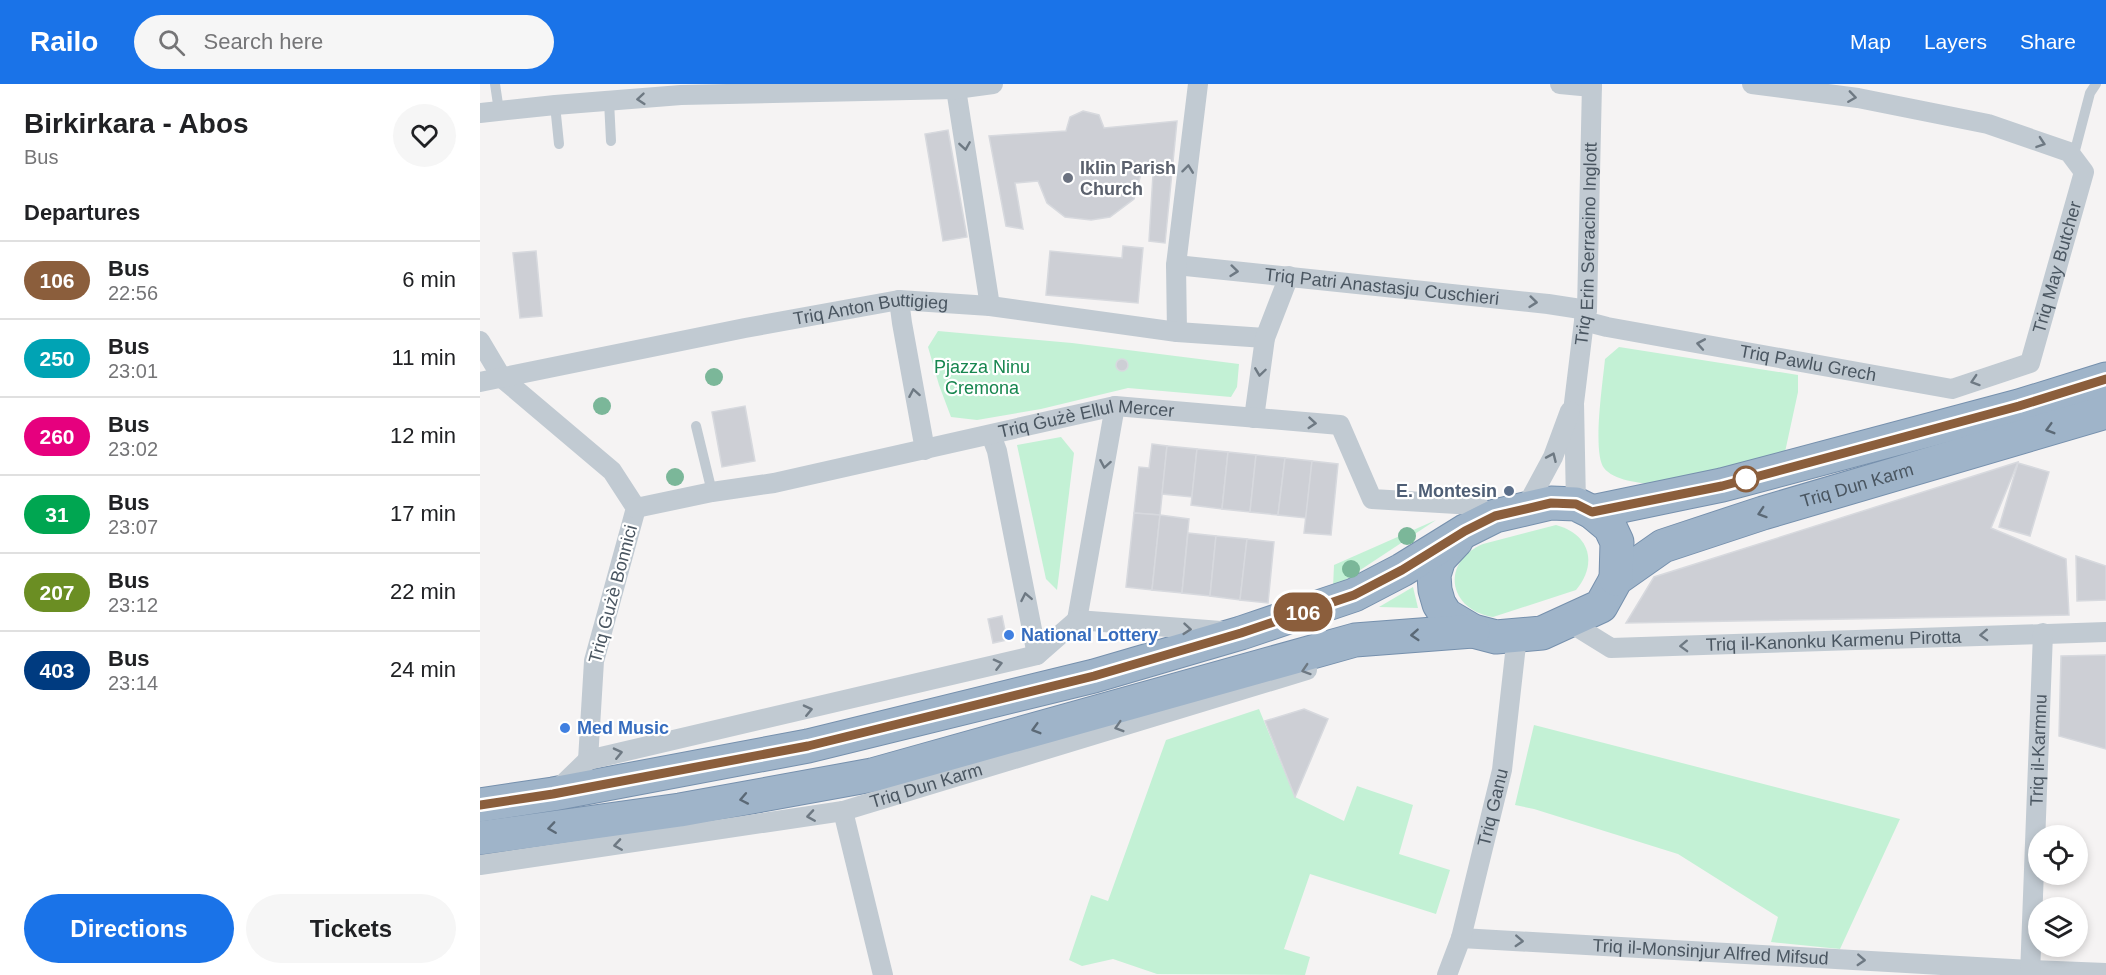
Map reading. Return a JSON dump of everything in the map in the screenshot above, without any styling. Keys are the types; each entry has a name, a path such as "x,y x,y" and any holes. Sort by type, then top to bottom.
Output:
{"highway":[{"name":"Triq Dun Karm","path":"480,805 553,794 808,746 1094,676 1241,633 1354,595 1402,570 1465,531 1510,512 1551,503 1584,508 1722,486 2019,406 2106,380"},
{"name":"Triq Dun Karm","path":"1465,531 1439,559 1434,575 1439,604 1446,615 1473,631 1496,637 1542,633 1601,606 1616,579 1663,546 1774,509 2106,412"},
{"name":"Triq Dun Karm","path":"1584,508 1610,527 1617,542 1616,579"},
{"name":"Triq Dun Karm","path":"480,838 680,810 872,775 1355,640 1473,631"}],"street":[{"path":"489,112 609,101 680,90 956,89 993,84"},
{"path":"1177,332 1176,265 1198,84"},
{"path":"1560,84 1592,86"},
{"path":"1752,84 1858,98 1988,124 2068,152 2079,165"},
{"name":"Triq Erin Serracino Inglott","path":"1510,512 1553,458 1574,403 1586,316 1592,86"},
{"path":"956,89 990,306"},
{"name":"Triq May Butcher","path":"2031,363 2079,165"},
{"name":"Triq Patri Anastasju Cuschieri","path":"1176,265 1548,304 1586,316"},
{"path":"1254,418 1265,338 1289,276"},
{"path":"900,300 902,323 925,450"},
{"name":"Triq Anton Buttigieg","path":"480,382 900,300 990,306 1177,332 1265,338"},
{"name":"Triq Pawlu Grech","path":"1586,316 1607,327 1952,389 2031,363"},
{"name":"Triq Gużè Bonnici","path":"480,341 502,378 612,471 636,508 594,661 588,760"},
{"name":"Triq Erin Serracino Inglott","path":"1574,403 1584,508"},
{"path":"553,794 588,760 1037,655 1077,620 1115,406"},
{"name":"Triq Ġużè Ellul Mercer","path":"636,508 712,492 774,483 1115,406 1340,425 1372,499 1474,505 1510,512"},
{"path":"991,435 997,451 1037,655"},
{"name":"Triq Dun Karm","path":"1077,620 1241,633"},
{"name":"Triq il-Kanonku Karmenu Pirotta","path":"1569,622 1611,648 2106,632"},
{"name":"Triq il-Karmnu","path":"2030,973 2043,633"},
{"name":"Triq Ganu","path":"1446,975 1461,938 1502,770 1517,636"},
{"name":"Triq Dun Karm","path":"480,865 843,811 1314,668 1355,640"},
{"path":"843,811 883,975"},
{"name":"Triq il-Monsinjur Alfred Mifsud","path":"1461,938 2030,973 2106,973"}],"lane":[{"path":"489,112 495,84"},
{"path":"2079,165 2090,93 2096,84"},
{"path":"609,101 611,141"},
{"path":"555,105 559,144"},
{"path":"696,426 712,492"}],"green space":[{"name":"Pjazza Ninu Cremona","path":"938,331 1072,343 1239,364 1237,387 1231,397 1128,388 1041,409 977,420 951,417 928,347"},
{"path":"1619,347 1798,375 1798,392 1785,452 1683,482 1641,483 1610,474 1604,468 1601,460 1599,416 1605,359"},
{"path":"1061,437 1074,453 1057,590 1046,579 1017,445"},
{"path":"1436,520 1333,588 1334,565"},
{"path":"1556,525 1577,535 1587,551 1587,570 1576,590 1493,617 1478,613 1466,605 1455,585 1455,573 1460,562 1469,552 1483,544"},
{"path":"1413,587 1418,608 1379,607"},
{"path":"1259,709 1295,797 1344,821 1357,786 1413,805 1399,854 1450,870 1436,914 1310,874 1284,949 1310,957 1305,975 1157,974 1113,959 1082,966 1069,960 1091,895 1108,901 1166,740"},
{"path":"1534,725 1900,819 1840,949 1771,942 1778,917 1678,854 1515,805"}],"building":[{"name":"Iklin Parish Church","path":"1083,111 1099,115 1104,128 1177,121 1165,243 1149,241 1153,174 1141,174 1134,199 1110,217 1091,220 1065,217 1047,203 1038,181 1015,183 1023,229 1006,226 989,136 1066,131 1070,117"},
{"path":"948,130 967,237 943,241 925,134"},
{"path":"1123,246 1143,248 1138,303 1046,295 1050,251 1122,258"},
{"path":"536,251 542,316 520,318 513,253"},
{"path":"1124,359 1128,365 1124,371 1120,371 1116,363"},
{"path":"745,406 755,461 722,467 712,412"},
{"path":"1152,444 1167,446 1160,515 1134,513 1139,467 1149,468"},
{"path":"1167,446 1197,449 1192,497 1162,494"},
{"path":"1197,449 1228,452 1222,509 1191,505"},
{"path":"1228,452 1256,455 1250,512 1222,509"},
{"path":"1256,455 1285,458 1278,515 1250,512"},
{"path":"1285,458 1312,461 1306,518 1278,515"},
{"path":"1312,461 1338,464 1331,535 1304,533"},
{"path":"2018,462 1991,528 2066,559 2069,615 1626,623 1654,577"},
{"path":"2018,463 2049,472 2030,536 1999,527"},
{"path":"1134,513 1160,515 1152,590 1126,587"},
{"path":"1160,515 1189,519 1182,593 1152,590"},
{"path":"1188,533 1216,536 1210,596 1182,593"},
{"path":"1216,536 1247,539 1240,600 1210,596"},
{"path":"1247,539 1274,542 1268,603 1240,600"},
{"path":"2076,556 2106,566 2106,600 2077,601"},
{"path":"1002,616 1007,640 993,643 988,619"},
{"path":"2106,655 2106,749 2059,736 2061,656"},
{"path":"1304,709 1328,719 1295,797 1265,721"}],"bus line":[{"name":"106","path":"480,805 553,794 808,746 1094,676 1241,633 1354,595 1495,516 1551,503 1576,504 1592,512 1722,486 2019,406 2106,379"}],"place":[{"name":"Iklin Parish Church","path":"1068,178"},
{"name":"E. Montesin","path":"1509,491"},
{"name":"National Lottery","path":"1009,635"},
{"name":"Med Music","path":"565,728"}]}
